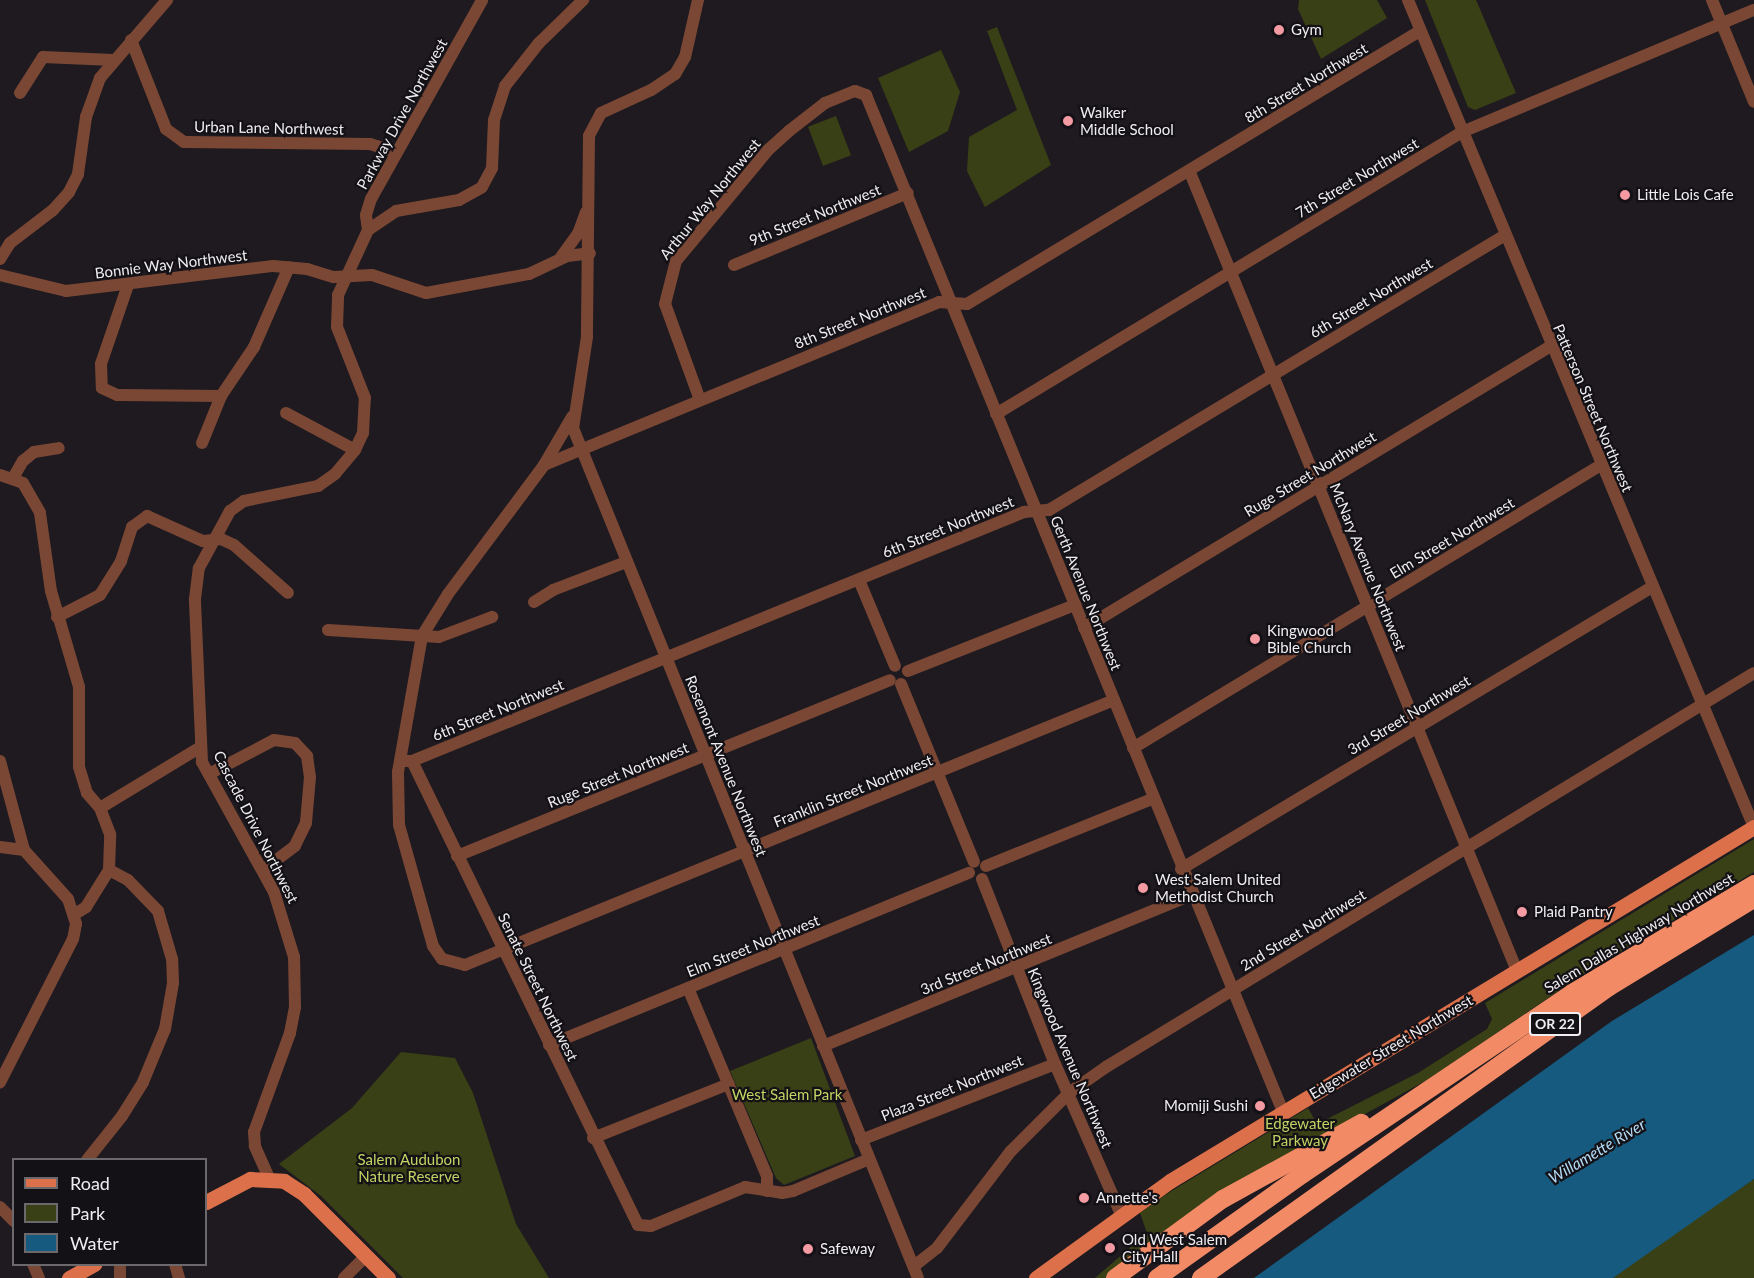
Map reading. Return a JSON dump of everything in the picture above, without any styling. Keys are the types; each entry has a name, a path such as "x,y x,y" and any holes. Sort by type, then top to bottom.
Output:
{"highway":[{"name":"Salem Dallas Highway Northwest","path":"1156,1278 1417,1096 1590,981 1754,884"},
{"name":"Salem Dallas Highway Northwest","path":"1201,1278 1608,987 1754,899"},
{"name":"OR 22","path":"1115,1278 1223,1200 1296,1156 1417,1096"}],"main road":[{"name":"Edgewater Street Northwest","path":"1036,1278 1121,1214 1283,1112 1754,827"},
{"path":"207,1201 244,1181 269,1178 297,1188 388,1278"},
{"path":"69,1278 90,1266"}],"street":[{"path":"0,259 10,243 53,210 69,192 78,174 92,95 113,60 167,0"},
{"name":"Parkway Drive Northwest","path":"345,277 368,230 368,206 482,0"},
{"path":"368,230 396,211 459,200 482,187 492,168 494,120 505,86 539,43 583,0"},
{"path":"345,277 372,275 426,293 529,274 575,253 590,253 588,147 592,127 608,109 651,90 675,74 685,57 698,0"},
{"name":"Patterson Street Northwest","path":"1408,0 1754,827"},
{"path":"1712,0 1754,102"},
{"name":"7th Street Northwest","path":"996,414 1462,132 1754,10"},
{"name":"8th Street Northwest","path":"1171,182 1176,175 1208,160 1420,31"},
{"name":"Urban Lane Northwest","path":"131,40 166,129 184,142 370,144 397,152"},
{"path":"20,93 43,57 113,60"},
{"name":"Gerth Avenue Northwest","path":"855,91 866,95 873,106 1192,895 1283,1112"},
{"name":"Arthur Way Northwest","path":"700,400 667,317 666,289 676,261 768,150 825,103 855,91"},
{"name":"8th Street Northwest","path":"544,465 939,302 967,304 1171,182 1191,175 1208,160"},
{"name":"McNary Avenue Northwest","path":"1191,175 1517,971"},
{"name":"9th Street Northwest","path":"734,265 908,193"},
{"path":"557,261 578,234 589,202"},
{"name":"6th Street Northwest","path":"406,761 1024,512 1049,510 1505,235"},
{"name":"Rosemont Avenue Northwest","path":"590,253 584,364 572,416 580,449 916,1272"},
{"path":"202,443 221,396 254,347 289,267"},
{"name":"Bonnie Way Northwest","path":"0,275 66,291 289,267 345,277"},
{"name":"Cascade Drive Northwest","path":"269,1178 255,1146 256,1120 290,1033 296,985 294,957 285,916 263,870 208,774 199,748 195,599 199,568 211,541 230,512 244,501 318,486 335,474 355,450 366,415 365,398 337,327 335,310 345,277"},
{"path":"128,285 101,364 102,388 117,395 221,396"},
{"name":"Ruge Street Northwest","path":"1084,628 1551,345"},
{"path":"286,413 355,450"},
{"path":"406,761 423,636 448,594 544,465 572,416"},
{"path":"13,478 23,461 34,452 59,448"},
{"name":"Elm Street Northwest","path":"1133,748 1601,465"},
{"path":"0,475 23,483 40,513 57,617 79,687 79,767 87,793 100,808 110,834 109,870 86,907 75,914"},
{"path":"57,617 100,595 122,561 132,527 142,517 159,519 203,541 234,545 288,593"},
{"path":"534,602 553,590 626,562"},
{"path":"860,580 894,666 896,682 976,867"},
{"name":"3rd Street Northwest","path":"1181,868 1652,587"},
{"path":"896,682 908,671 1075,605"},
{"path":"328,630 439,637 492,617"},
{"path":"894,666 908,671"},
{"name":"2nd Street Northwest","path":"916,1272 1011,1151 1069,1093 1160,1032 1232,991 1754,673"},
{"name":"Ruge Street Northwest","path":"457,856 705,755 896,682"},
{"name":"Franklin Street Northwest","path":"406,761 399,825 436,953 449,963 465,965 1114,700"},
{"path":"208,774 274,740 295,743 307,756 310,777 306,823 295,846 263,870"},
{"path":"100,808 199,748"},
{"path":"0,761 24,850 68,898 75,914 73,939 0,1082"},
{"name":"Senate Street Northwest","path":"406,761 457,856 593,1138 638,1225 651,1226 745,1187 767,1191"},
{"name":"Elm Street Northwest","path":"549,1045 784,950 976,867 1154,798"},
{"path":"0,846 24,850"},
{"name":"Kingwood Avenue Northwest","path":"976,867 1054,1064 1069,1093 1121,1214"},
{"path":"89,1158 122,1116 143,1082 165,1029 173,983 172,959 158,910 128,880 109,870"},
{"name":"3rd Street Northwest","path":"823,1046 1192,895"},
{"path":"688,988 766,1176 767,1191 793,1191 869,1159"},
{"name":"Plaza Street Northwest","path":"861,1140 1054,1064"},
{"path":"593,1138 729,1084"},
{"path":"0,1206 12,1219"},
{"path":"344,1278 366,1256"}],"green space":[{"path":"1299,0 1377,0 1387,18 1321,59 1298,9"},
{"path":"1425,0 1476,0 1516,93 1475,110 1468,107"},
{"path":"997,27 1051,165 985,207 967,171 969,137 1017,110 987,31"},
{"path":"941,50 960,92 948,131 909,152 878,78"},
{"path":"836,116 851,155 823,166 808,127"},
{"name":"Edgewater Parkway","path":"1754,839 1754,872 1585,973 1427,1080 1281,1160 1108,1278 1095,1278 1147,1233 1140,1213 1165,1195 1308,1108 1317,1124 1418,1073 1487,1029 1492,1019 1485,1003"},
{"name":"West Salem Park","path":"811,1038 855,1156 784,1185 776,1178 730,1071"},
{"name":"Salem Audubon Nature Reserve","path":"401,1052 455,1058 473,1093 516,1224 549,1278 403,1278 321,1196 279,1164 352,1108"},
{"path":"1754,1179 1754,1278 1613,1278 1662,1242"}],"water":[{"name":"Willamette River","path":"1754,935 1754,1179 1613,1278 1254,1278 1612,1021"}],"place":[{"name":"Gym","path":"1279,30"},
{"name":"Walker Middle School","path":"1068,121"},
{"name":"Little Lois Cafe","path":"1625,195"},
{"name":"Kingwood Bible Church","path":"1255,639"},
{"name":"West Salem United Methodist Church","path":"1143,888"},
{"name":"Plaid Pantry","path":"1522,912"},
{"name":"Momiji Sushi","path":"1260,1106"},
{"name":"Annette's","path":"1084,1198"},
{"name":"Old West Salem City Hall","path":"1110,1248"},
{"name":"Safeway","path":"808,1249"}]}
